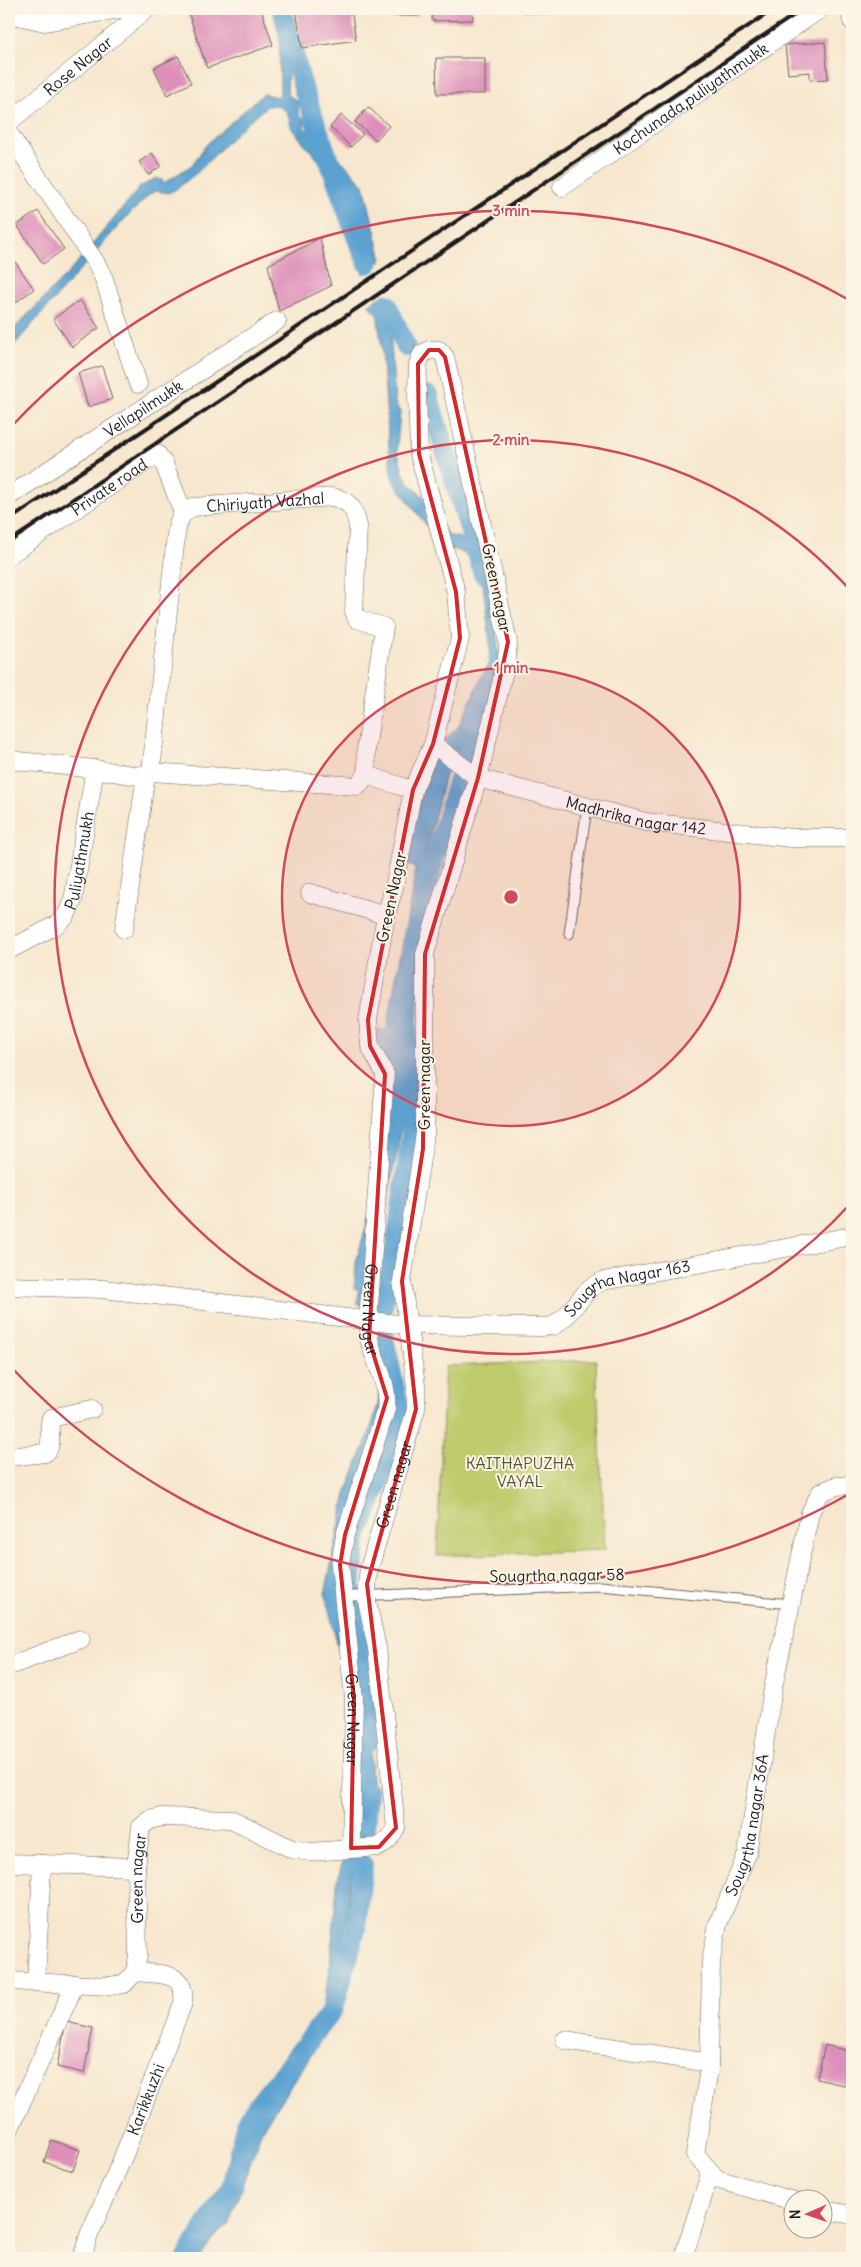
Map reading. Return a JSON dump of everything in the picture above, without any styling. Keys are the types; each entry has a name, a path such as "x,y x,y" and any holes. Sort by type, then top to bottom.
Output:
{"street":[{"path":"9,14 45,22 121,9"},
{"name":"Rose Nagar","path":"9,122 147,9"},
{"name":"Kochunada,puliyathmukk","path":"562,187 820,9"},
{"path":"852,9 852,21"},
{"path":"9,134 96,263 104,279 138,384"},
{"name":"Vellapilmukk","path":"9,496 277,320"},
{"name":"Green nagar","path":"135,1972 138,1956 136,1867 141,1827 150,1820 162,1817 231,1819 292,1849 310,1852 380,1847 389,1839 396,1828 377,1648 360,1596 370,1569 416,1409 416,1386 406,1325 402,1281 425,1133 424,954 478,778 507,658 508,642 445,357 440,350 429,350 422,354 418,364 419,454 456,592 460,638 433,744"},
{"name":"Private road","path":"9,555 157,454 164,464 183,512"},
{"name":"Chiriyath Vazhal","path":"149,773 176,534 178,520 183,512 193,507 333,497 346,501 355,514 358,526 354,611 357,619 384,627 366,750 367,774"},
{"name":"Madhrika nagar 142","path":"433,744 478,778 656,823 792,838 852,838"},
{"name":"Green Nagar","path":"351,1848 354,1699 340,1565 345,1535 386,1409 387,1398 385,1382 369,1340 368,1320 385,1074 370,1046 368,1020 386,915 394,888 413,790 433,744"},
{"path":"9,760 95,768 138,776 149,773 358,786 367,774 382,781 392,782 413,790"},
{"name":"Puliyathmukh","path":"9,950 56,925 66,916 73,900 95,768"},
{"path":"124,929 149,773"},
{"path":"310,892 386,915"},
{"name":"Sougrha Nagar 163","path":"9,1286 104,1288 406,1325 554,1326 565,1317 590,1288 603,1281 852,1236"},
{"path":"9,1457 45,1453 49,1450 51,1418 92,1409"},
{"name":"Sougrtha nagar 36A","path":"709,2178 716,2178 695,2154 709,2063 712,1961 718,1924 747,1854 773,1688 810,1513 820,1492 836,1486 852,1485"},
{"path":"9,1666 81,1639"},
{"path":"9,1863 136,1867"},
{"path":"36,1982 42,1864"},
{"path":"9,1981 109,1986 124,1984 135,1972"},
{"name":"Karikkuzhi","path":"82,2258 89,2235 124,2155 184,2003 185,1991 179,1981 169,1976 135,1972"},
{"path":"9,2130 75,1984"},
{"path":"565,2040 709,2063"},
{"path":"683,2258 709,2178 784,2199"},
{"path":"834,2212 852,2215"}],"lane":[{"path":"569,934 587,807"},
{"name":"Sougrtha nagar 58","path":"360,1596 600,1586 791,1604"}],"highlighted area":[{"path":"429,350 439,350 445,357 508,642 478,778 425,954 423,1149 402,1281 416,1409 367,1584 396,1828 379,1847 351,1848 354,1699 340,1565 345,1535 387,1398 369,1340 385,1074 370,1046 368,1020 413,790 433,744 460,638 456,592 419,454 418,364"}],"green space":[{"name":"KAITHAPUZHA VAYAL","path":"596,1360 605,1550 437,1556 445,1366"}],"water":[{"path":"279,9 287,9 289,42 287,94 297,101 299,115 304,120 304,128 344,163 364,185 382,260 363,274 359,265 353,201 292,129 287,112 277,105 267,106 239,130 199,171 175,190 168,193 155,191 149,195 122,222 9,351 9,334 71,270 140,187 156,178 164,183 192,165 206,145 257,99 265,94 277,97 280,94"},
{"path":"385,294 390,327 395,403 400,412 397,449 403,472 409,483 423,496 448,535 468,540 478,548 490,574 493,591 498,650 501,652 499,677 454,756 439,745 458,727 489,662 490,643 483,585 477,569 465,554 441,545 394,482 391,475 382,350 377,313 368,305"},
{"path":"435,752 450,766 445,776 425,855 417,938 404,996 398,1051 403,1098 398,1149 385,1209 370,1250 369,1307 357,1304 359,1290 354,1289 356,1262 372,1205 379,1107 377,1029 387,1030 415,868 404,862 418,804"},
{"path":"378,1315 397,1401 357,1495 340,1571 369,1734 373,1794 350,1882 348,1909 327,2031 262,2129 228,2226 216,2236 201,2258 185,2258 216,2215 236,2169 249,2125 309,2038 321,2010 329,1977 337,1884 347,1840 349,1692 325,1594 346,1493 369,1434 378,1404 380,1382 374,1348"}],"building":[{"path":"198,9 261,9 273,45 207,68 188,12"},
{"path":"296,9 351,9 356,40 302,48"},
{"path":"391,9 418,9 418,16 391,16"},
{"path":"432,9 472,9 473,20 432,21"},
{"path":"526,9 582,9 582,10 526,12"},
{"path":"825,42 828,79 810,80 810,72 788,74 785,45"},
{"path":"178,56 191,83 167,95 154,68"},
{"path":"436,58 485,58 485,94 437,94"},
{"path":"368,107 389,126 376,140 355,122"},
{"path":"341,115 363,134 351,147 330,127"},
{"path":"152,153 161,166 148,175 139,162"},
{"path":"38,211 64,249 43,264 17,225"},
{"path":"320,238 331,286 279,311 268,265"},
{"path":"9,253 34,289 15,303 9,293"},
{"path":"80,300 99,328 72,347 53,319"},
{"path":"102,366 112,399 88,407 78,373"},
{"path":"66,2022 93,2028 84,2073 57,2067"},
{"path":"825,2045 852,2052 852,2087 817,2079"},
{"path":"51,2140 80,2150 73,2171 44,2162"}],"waterway":[{"path":"282,9 303,88 359,244 368,264"},
{"path":"387,304 406,347"},
{"path":"428,395 483,574"},
{"path":"466,758 489,681"},
{"path":"383,1307 396,1244 411,1137 406,1058 413,934 457,782"},
{"path":"368,1743 366,1707 351,1587 356,1541 402,1422 384,1337"},
{"path":"364,1838 368,1792"},
{"path":"187,2258 210,2218 231,2189 245,2125 256,2107 334,2008 356,1929 363,1865"}],"railway":[{"path":"9,520 774,9"},
{"path":"9,542 803,9"}]}
